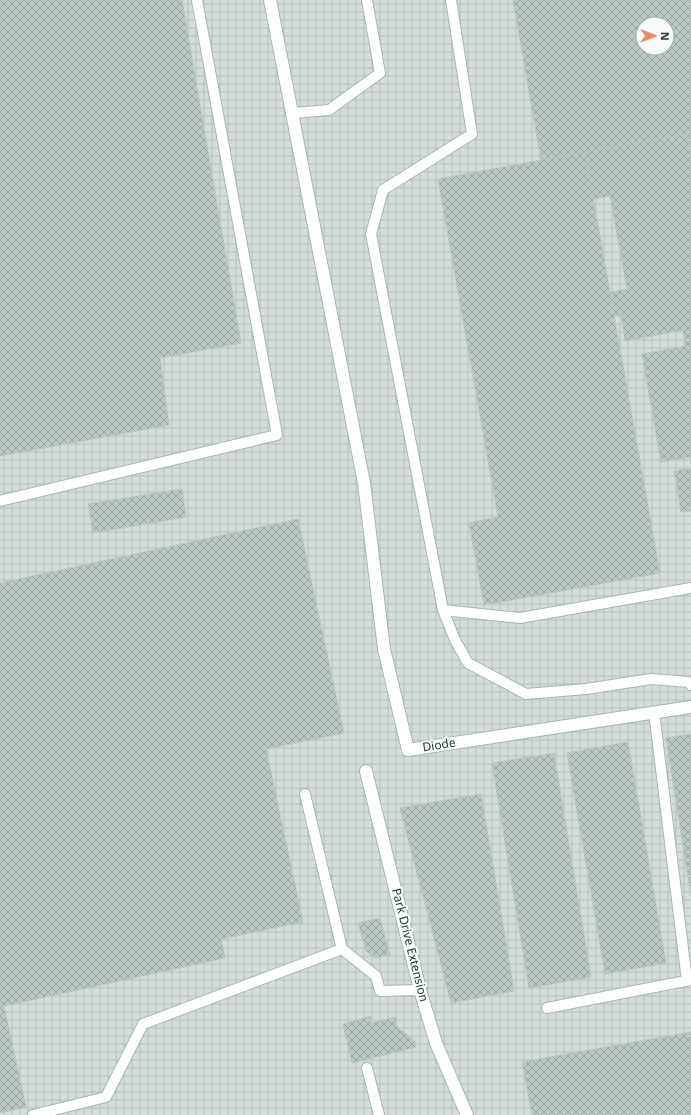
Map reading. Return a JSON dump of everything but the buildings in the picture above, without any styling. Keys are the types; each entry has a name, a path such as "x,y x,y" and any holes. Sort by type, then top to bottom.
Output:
{"street":[{"path":"270,0 293,113"},
{"name":"Diode","path":"293,113 364,483 384,649 408,750 691,707"},
{"name":"Park Drive Extension","path":"366,771 420,990 436,1043 467,1115"}],"lane":[{"path":"0,501 277,435 197,0"},
{"path":"293,113 329,110 380,73 367,0"},
{"path":"451,0 472,134 383,190 371,234 443,610 455,640 468,663 526,694 586,689 651,679 689,682 691,684"},
{"path":"443,610 520,618 691,588"},
{"path":"547,1008 689,981 654,712"},
{"path":"305,794 342,949 376,976 380,991 420,990"},
{"path":"33,1115 106,1097 143,1024 342,949"},
{"path":"367,1068 379,1115"}],"shaded area":[{"path":"0,0 691,0 691,1115 0,1115"}]}
